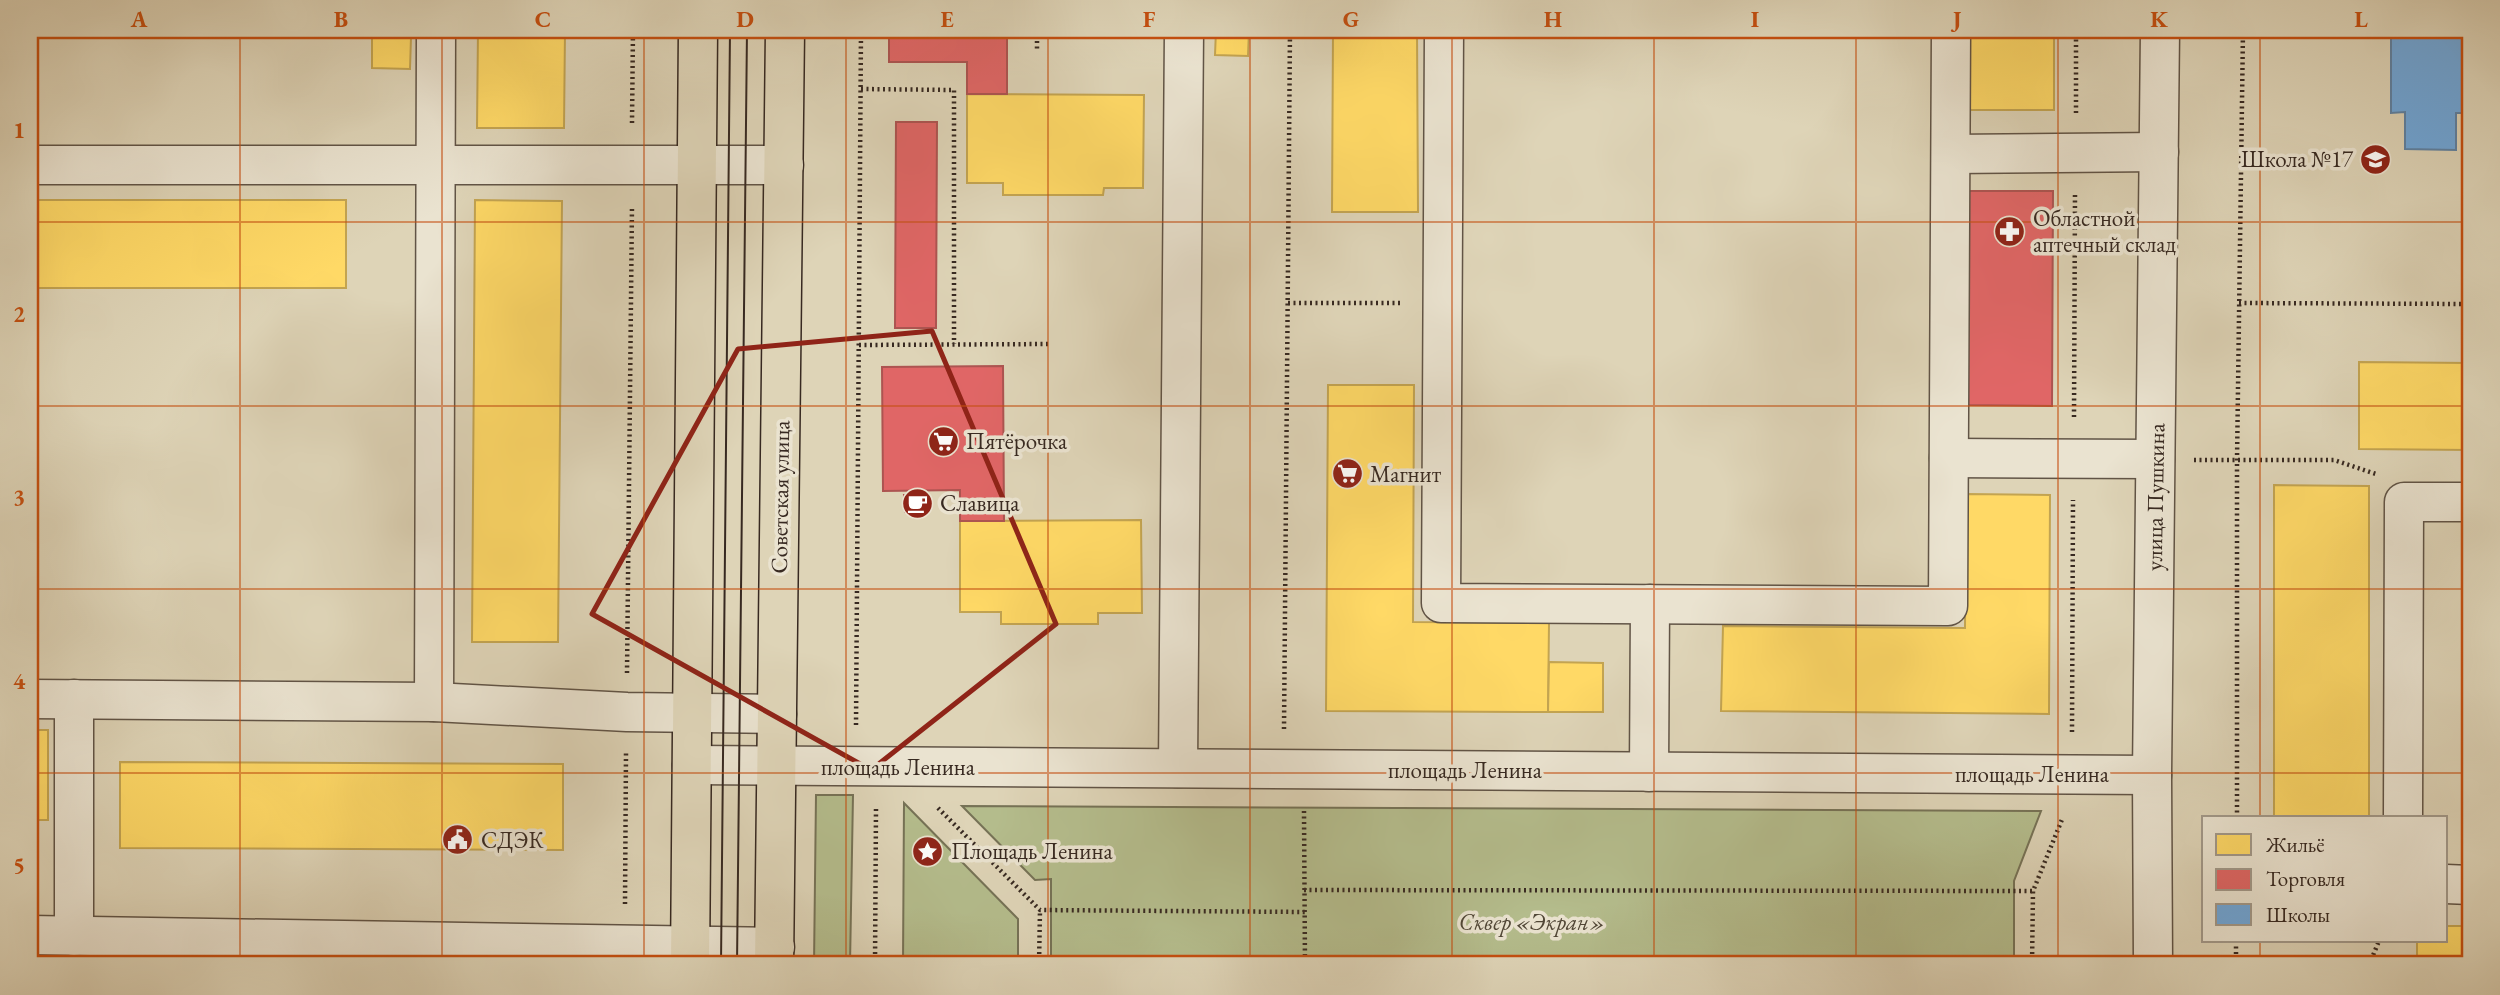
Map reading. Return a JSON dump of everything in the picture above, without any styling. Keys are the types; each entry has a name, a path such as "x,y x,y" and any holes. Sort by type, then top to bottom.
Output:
{"main road":[{"path":"691,955 698,30"},
{"name":"Советская улица","path":"774,956 785,30"}],"street":[{"path":"435,702 436,30"},
{"path":"1178,768 1184,30"},
{"path":"1444,30 1441,603 1948,606 1951,30"},
{"name":"улица Пушкина","path":"2153,965 2152,775 2160,30"},
{"path":"1951,154 2159,152"},
{"path":"30,165 784,164"},
{"path":"1949,458 2155,460"},
{"path":"2403,816 2404,502 2470,502"},
{"path":"1649,772 1650,604"},
{"path":"30,699 435,702 627,712 777,714"},
{"path":"74,699 74,936"},
{"name":"площадь Ленина","path":"692,765 2152,775"},
{"path":"2448,884 2470,885"},
{"path":"30,935 774,956"}],"path":[{"path":"625,915 633,30"},
{"path":"856,766 861,30"},
{"path":"1037,30 1037,50"},
{"path":"1290,30 1284,769 1304,793 1305,965"},
{"path":"2032,965 2033,891 2071,797 2076,30"},
{"path":"2237,816 2237,460 2243,30"},
{"path":"860,89 954,90 954,344"},
{"path":"1287,303 1443,303"},
{"path":"2239,303 2470,304"},
{"path":"859,345 1050,344"},
{"path":"2155,460 2334,460"},
{"path":"932,802 1040,910 1305,912"},
{"path":"875,965 876,805"},
{"path":"1304,890 2033,891"},
{"path":"1039,965 1040,910"},
{"path":"2236,942 2236,965"},
{"path":"2369,965 2379,942"}],"highlighted area":[{"path":"932,331 1056,624 871,770 592,614 738,349"}],"green space":[{"path":"816,795 853,795 850,965 814,965"},
{"path":"904,803 1018,919 1018,965 903,965"},
{"name":"Сквер «Экран»","path":"962,806 2041,811 2014,881 2014,965 1051,965 1051,879 1035,880"}],"building: Жильё":[{"path":"478,30 565,30 564,128 477,128"},
{"path":"1216,30 1249,30 1248,56 1215,55"},
{"path":"1333,30 1417,30 1418,212 1332,212"},
{"path":"1969,30 2054,30 2054,110 1968,110"},
{"path":"372,37 411,37 410,69 372,68"},
{"path":"967,94 1144,95 1143,188 1104,188 1103,195 1003,195 1003,183 967,183"},
{"path":"30,200 346,200 346,288 30,288"},
{"path":"475,200 562,201 558,642 472,642"},
{"path":"2359,362 2470,363 2470,450 2359,449"},
{"path":"1328,385 1414,385 1413,622 1549,623 1548,712 1326,711"},
{"path":"2274,485 2369,486 2369,816 2274,816"},
{"path":"1966,494 2050,495 2049,714 1721,711 1723,626 1965,628"},
{"path":"1141,520 1142,613 1098,613 1098,624 1001,624 1001,612 960,612 960,521"},
{"path":"1549,662 1603,663 1603,712 1548,712"},
{"path":"30,730 48,730 48,820 30,820"},
{"path":"120,762 563,764 563,850 120,848"},
{"path":"2448,926 2470,926 2470,965 2417,965 2417,942 2448,942"}],"building: Торговля":[{"path":"889,30 1007,30 1007,94 967,94 967,62 889,62"},
{"path":"896,122 937,122 936,328 895,328"},
{"path":"1966,191 2053,191 2052,406 1964,405"},
{"name":"Пятёрочка","path":"1003,366 1004,521 960,521 960,490 883,491 882,367"},
{"name":"Славица","path":"904,495 929,495 930,511 905,512"}],"building: Школы":[{"path":"2391,30 2470,30 2470,113 2456,113 2456,150 2405,149 2405,112 2391,113"}],"tram line":[{"path":"721,965 730,30"},
{"path":"737,965 747,30"}],"place":[{"name":"Школа №17","path":"2376,159"},
{"name":"Областной аптечный склад","path":"2010,231"},
{"name":"Пятёрочка","path":"943,441"},
{"name":"Магнит","path":"1347,474"},
{"name":"Славица","path":"917,503"},
{"name":"СДЭК","path":"458,840"},
{"name":"Площадь Ленина","path":"928,851"}]}
